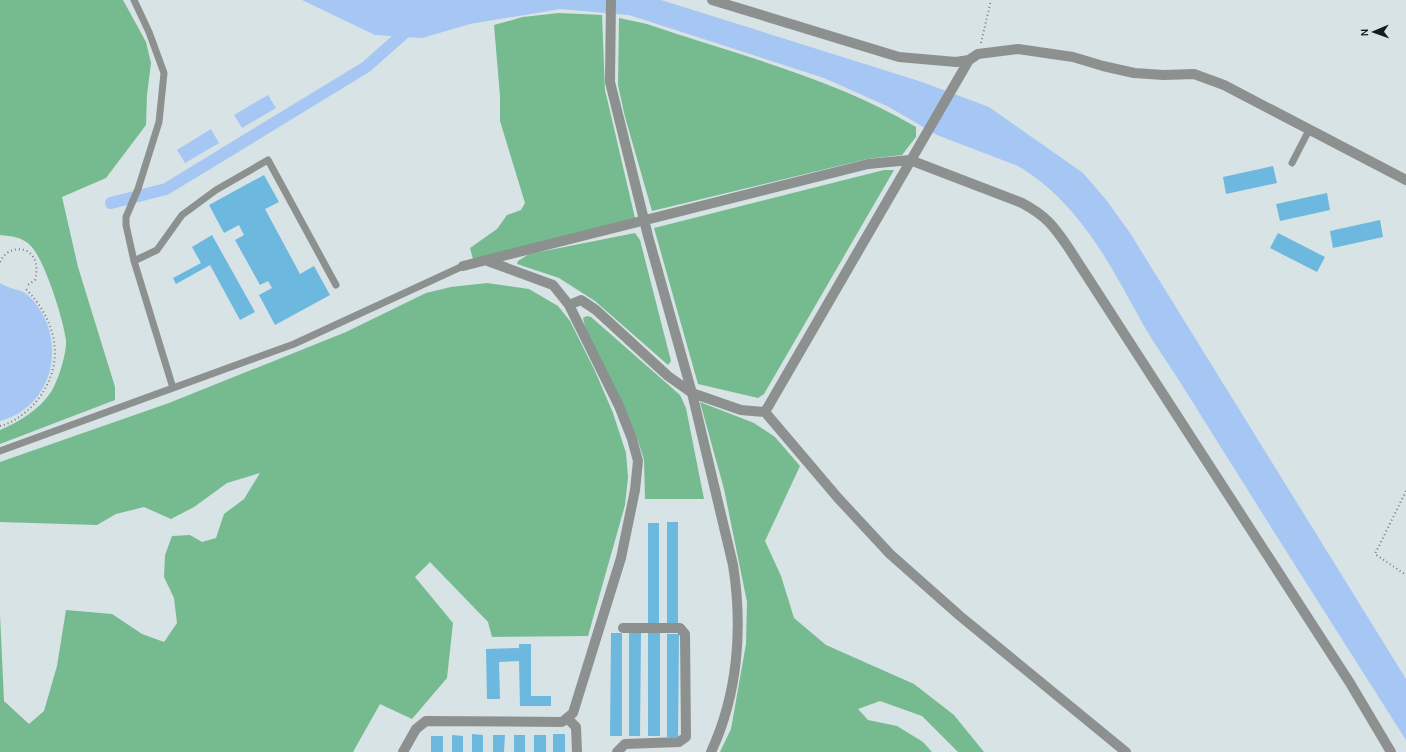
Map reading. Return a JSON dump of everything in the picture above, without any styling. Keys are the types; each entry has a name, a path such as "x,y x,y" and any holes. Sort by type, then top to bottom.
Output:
{"street":[{"path":"611,0 610,82 648,236 692,393 733,565 738,606 737,655 724,717 711,752"},
{"path":"712,0 899,57 948,62 969,60"},
{"path":"765,412 949,93 969,60 978,54 1018,49 1073,57 1102,66 1134,73 1164,75 1194,74 1224,86 1406,180"},
{"path":"463,266 868,164 910,160 1022,203 1038,212 1052,223 1345,677 1391,752"},
{"path":"403,752 416,729 426,721 562,722 574,714 621,558 635,490 638,461 632,439 619,406 569,305 553,285 485,260"},
{"path":"569,305 581,300 596,310 668,376 692,393 741,410 765,412 838,498 890,554 960,616 1126,752"},
{"path":"617,752 625,744 679,742 686,737 685,634 680,628 624,628"},
{"path":"567,718 576,727 576,752"}],"lane":[{"path":"134,0 149,32 164,73 159,122 138,189 126,217 126,225 134,261 173,388"},
{"path":"1292,163 1308,130"},
{"path":"134,261 157,250 182,215 216,190 268,160 336,286"},
{"path":"0,452 294,344 463,266"}],"path":[{"path":"978,54 991,0"},
{"path":"0,262 2,257 10,252 18,250 28,251 36,259 38,270 35,280 26,287 39,302 49,322 56,345 54,368 44,392 29,409 8,424 0,426"},
{"path":"1406,491 1375,554 1406,575"}],"green space":[{"path":"0,0 123,0 146,42 151,63 147,95 146,125 106,178 62,197 78,267 115,387 115,400 0,444 0,430 35,410 51,392 62,367 66,340 53,290 36,253 28,243 21,239 0,235"},
{"path":"559,13 602,15 605,90 635,218 473,259 470,248 497,229 507,215 521,210 525,203 500,121 500,96 494,25 523,17"},
{"path":"619,18 647,24 750,57 818,81 884,110 916,127 916,137 902,155 867,159 652,211 625,117 618,85"},
{"path":"884,170 894,170 764,394 758,398 698,384 654,228"},
{"path":"635,233 640,240 671,361 668,365 595,301 559,278 517,264 518,261 529,254"},
{"path":"487,283 529,289 558,306 570,321 595,371 613,413 626,453 628,477 625,505 588,636 492,637 488,622 430,562 415,577 453,623 447,678 412,719 380,704 353,752 0,752 0,614 4,701 29,724 44,711 57,666 66,610 112,614 142,634 164,642 177,623 174,598 164,577 165,555 172,536 190,535 202,542 216,538 224,514 244,499 260,473 227,483 194,507 171,519 144,507 116,514 97,525 0,522 0,462 169,403 346,332 426,293 451,287"},
{"path":"587,316 591,317 680,395 686,408 704,499 645,499 644,460 638,441 585,327 583,318"},
{"path":"700,402 754,423 775,437 800,466 765,541 781,576 794,618 826,645 914,684 954,715 984,752 958,752 922,716 880,701 858,709 868,720 897,726 923,742 932,752 720,752 731,729 746,644 747,602 724,489"}],"water":[{"path":"302,0 661,0 919,81 989,107 1083,173 1107,201 1130,233 1406,679 1406,740 1144,326 1106,258 1092,237 1059,198 1040,181 1018,166 937,135 889,107 824,78 629,15 560,9 470,24 422,38 375,35"},
{"path":"268,95 276,108 242,128 234,115"},
{"path":"211,129 219,143 185,163 177,150"},
{"path":"0,283 25,293 37,305 47,323 51,340 52,358 49,374 42,390 31,403 17,414 0,421"}],"building":[{"path":"1273,166 1277,183 1226,194 1223,177"},
{"path":"264,175 279,202 265,209 300,274 314,266 330,295 275,325 259,295 272,288 268,281 260,285 235,240 244,235 239,225 224,233 209,205"},
{"path":"1327,193 1330,210 1280,221 1276,204"},
{"path":"1380,220 1383,237 1333,248 1330,231"},
{"path":"1278,233 1325,257 1317,272 1270,248"},
{"path":"212,235 255,312 240,320 210,265 176,284 173,278 201,263 192,247"},
{"path":"667,522 678,522 678,625 667,625"},
{"path":"648,523 659,523 659,626 648,626"},
{"path":"611,633 622,633 622,736 610,736"},
{"path":"629,633 641,633 640,736 629,736"},
{"path":"648,633 660,633 660,736 648,736"},
{"path":"667,634 679,634 678,737 667,737"},
{"path":"519,644 531,644 531,696 551,696 551,706 520,706 519,661 499,662 500,699 487,699 486,649 519,648"},
{"path":"472,734 483,735 483,752 472,752"},
{"path":"553,734 565,734 565,752 553,752"},
{"path":"452,735 463,736 463,752 452,752"},
{"path":"493,735 505,735 504,752 493,752"},
{"path":"514,735 525,735 525,752 514,752"},
{"path":"534,735 546,735 546,752 534,752"},
{"path":"431,736 443,736 443,752 431,752"}],"waterway":[{"path":"111,203 166,189 366,67 410,28"}]}
